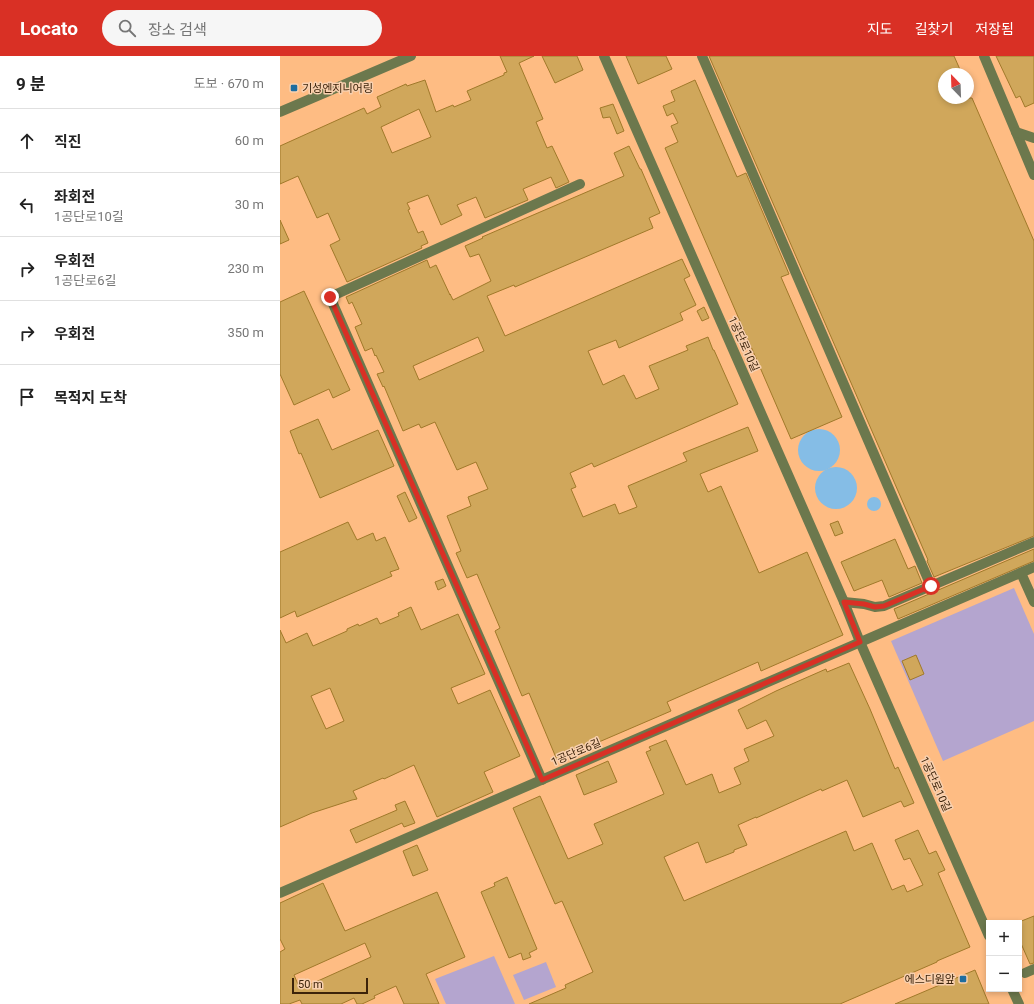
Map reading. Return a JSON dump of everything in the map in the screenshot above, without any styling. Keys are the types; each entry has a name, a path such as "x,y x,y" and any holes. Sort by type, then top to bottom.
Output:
{"street":[{"path":"280,112 411,56"},
{"name":"1공단로10길","path":"604,56 986,929"},
{"path":"702,56 931,586"},
{"path":"984,56 1034,175"},
{"path":"1016,132 1034,138"},
{"path":"542,780 330,297 580,184"},
{"path":"844,602 864,604 875,607 884,606 1034,542"},
{"path":"860,642 1034,567"},
{"path":"1022,573 1034,602"},
{"name":"1공단로6길","path":"280,893 860,642"},
{"path":"1013,992 1019,1004"}],"shaded area":[{"path":"1014,588 1034,634 1034,721 943,761 891,641"},
{"path":"494,956 515,1004 446,1004 435,979"},
{"path":"546,962 556,987 524,1000 513,975"}],"water":[{"path":"819,429 834,435 840,450 834,465 819,471 804,465 798,450 804,435"},
{"path":"836,467 851,473 857,488 851,503 836,509 821,503 815,488 821,473"},
{"path":"874,497 879,499 881,504 879,509 874,511 869,509 867,504 869,499"}],"building":[{"path":"500,56 534,56 519,63 543,119 536,122 547,148 552,146 569,182 556,188 551,177 523,189 528,200 485,218 476,197 457,205 462,215 441,225 428,195 407,203 410,209 408,210 418,233 423,231 428,243 421,246 422,248 347,282 330,245 340,240 328,213 317,218 298,176 280,184 280,146 364,108 367,114 381,107 377,97 406,84 407,86 425,80 436,112 471,100 467,91 504,75 504,73 507,72","holes":["419,109 431,137 392,153 381,127"]},
{"path":"542,56 577,56 583,70 555,83"},
{"path":"626,56 666,56 672,69 638,84"},
{"path":"709,56 954,56 959,68 938,68 938,104 974,104 974,103 1034,241 1034,536 934,577 927,561 928,560"},
{"path":"996,56 1034,56 1034,103 1025,107 1020,96 1016,98"},
{"path":"695,80 737,177 746,173 789,274 781,277 842,417 791,439 665,148 678,142 671,126 678,123 673,113 667,116 663,106 675,101 671,91"},
{"path":"613,104 624,131 617,134 610,117 603,118 600,108"},
{"path":"629,146 641,169 660,213 649,218 653,228 515,287 514,285 487,296 505,336 682,259 690,276 684,279 696,305 680,313 683,320 619,348 616,340 588,351 603,385 624,375 636,399 659,389 649,366 688,350 686,346 708,337 738,404 594,467 592,463 570,473 576,487 571,489 583,517 615,504 619,514 637,507 628,486 687,461 683,453 748,427 758,451 700,474 708,492 721,486 759,573 807,552 843,635 761,671 758,662 667,702 671,711 557,760 529,693 522,696 495,631 500,628 477,574 467,578 456,553 461,551 447,516 471,506 468,497 488,489 476,462 457,470 435,422 421,428 419,424 403,431 384,386 383,387 377,374 384,372 372,348 365,351 355,327 362,324 352,302 349,304 346,297 427,260 430,268 436,265 453,300 491,281 479,254 470,257 465,246 483,238 482,237 624,176 614,153","holes":["478,337 484,351 419,380 413,366"]},
{"path":"280,220 289,240 280,244"},
{"path":"304,291 350,390 333,398 329,389 294,405 280,374 280,302"},
{"path":"704,307 709,318 702,321 697,311"},
{"path":"318,419 332,450 378,430 394,466 320,498 290,431"},
{"path":"405,492 417,518 409,522 397,496"},
{"path":"838,521 843,533 835,536 830,524"},
{"path":"348,522 357,540 373,533 376,541 385,537 399,569 390,572 392,576 297,617 295,611 280,618 280,552"},
{"path":"895,539 908,569 915,566 922,583 889,597 882,580 854,591 841,562"},
{"path":"1034,549 1034,561 898,619 894,609"},
{"path":"443,579 446,586 438,590 435,582"},
{"path":"411,607 421,630 458,614 485,674 451,688 458,704 490,690 520,756 484,772 493,792 437,817 414,765 353,791 357,799 312,813 280,827 280,630 286,643 307,633 313,646 347,631 347,629 358,624 359,626 377,618 380,624 399,616 398,613","holes":["330,688 344,721 326,729 311,696"]},
{"path":"916,655 924,674 910,680 902,661"},
{"path":"849,663 895,769 898,767 914,803 904,807 901,801 863,817 847,780 822,791 821,789 738,825 747,845 734,850 734,852 706,863 698,842 664,857 684,901 846,831 854,851 872,843 892,890 904,885 907,892 923,885 910,858 904,860 895,840 918,830 929,854 936,851 945,870 938,873 970,947 840,1004 529,1004 566,988 565,985 593,972 562,901 555,904 513,808 540,796 568,859 603,844 594,824 664,794 646,752 651,750 649,747 666,740 686,785 712,774 719,793 741,784 734,768 749,761 744,749 774,736 766,720 747,729 738,710 826,669 827,672"},
{"path":"608,761 617,782 584,795 576,775"},
{"path":"405,801 415,823 404,827 402,823 356,843 350,830 397,810 395,805"},
{"path":"417,845 428,870 413,876 403,851"},
{"path":"507,877 537,949 529,953 531,957 523,960 521,953 509,958 481,892 495,886 494,883"},
{"path":"323,883 345,931 437,892 465,957 426,974 439,1004 404,1004 396,986 374,996 375,998 362,1004 357,1004 354,998 341,1004 302,1004 300,1000 289,1004 280,1004 280,952 285,949 280,939 280,903","holes":["365,943 371,957 300,989 294,975"]},
{"path":"1034,916 1034,963 1030,964 1022,946 1022,921"},
{"path":"975,970 989,1004 895,1004"}],"place":[{"name":"기성엔지니어링","path":"294,88"},
{"name":"에스디원앞","path":"963,979"}],"route":[{"path":"330,297 542,780 860,642 844,602 864,604 875,607 884,606 931,586"}]}
